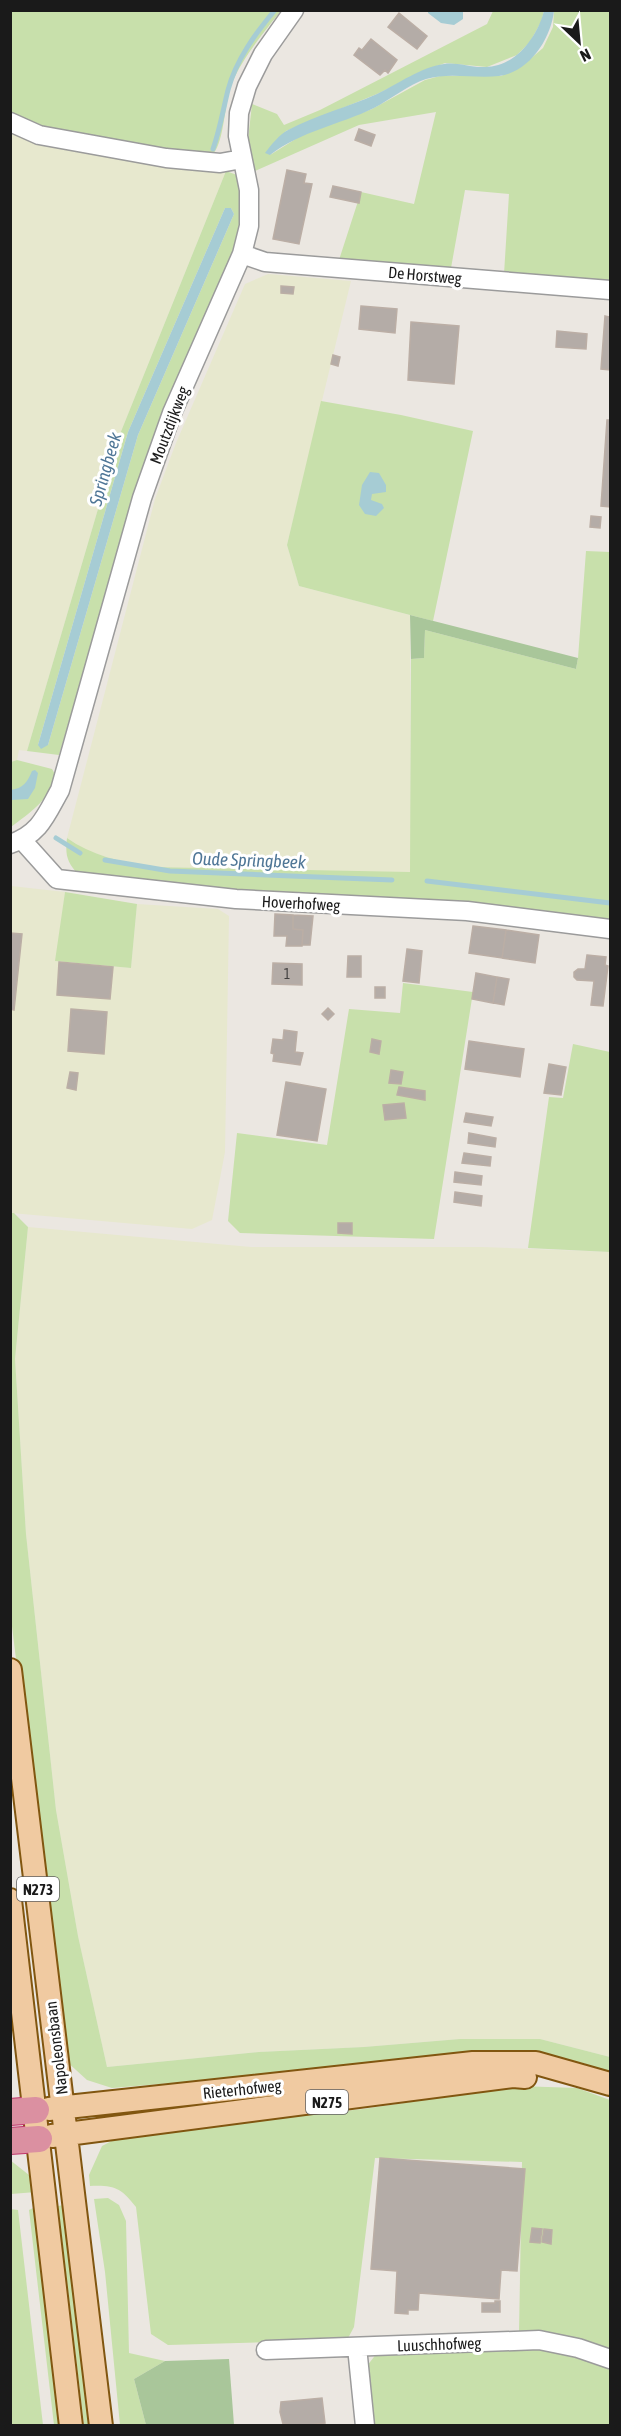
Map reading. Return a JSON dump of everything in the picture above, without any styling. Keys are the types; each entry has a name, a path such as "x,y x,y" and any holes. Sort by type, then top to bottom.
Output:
{"highway":[{"path":"10,2112 36,2110"},
{"path":"10,2141 39,2139"}],"main road":[{"name":"Napoleonsbaan","path":"10,1670 101,2426"},
{"name":"Napoleonsbaan","path":"10,1900 71,2426"},
{"name":"Rieterhofweg","path":"36,2110 473,2063 536,2063 600,2081"},
{"name":"Rieterhofweg","path":"39,2139 513,2076 600,2081"}],"street":[{"name":"Moutzdijkweg","path":"16,842 40,827 60,790 146,487 172,413 242,254 249,226 250,207 249,190 238,136 239,113 247,86 263,54 294,10"},
{"path":"10,122 39,135 166,158 220,163 242,159"},
{"name":"De Horstweg","path":"242,254 265,262 610,290"},
{"name":"Hoverhofweg","path":"16,842 57,879 236,899 467,911 610,929"},
{"name":"Luuschhofweg","path":"266,2350 539,2340 578,2348 610,2359"},
{"path":"357,2347 365,2426"}],"green space":[{"path":"11,11 281,11 237,72 230,89 220,140 213,154 185,154 40,131 11,117"},
{"path":"493,11 544,11 530,42 517,55 487,67 445,63 429,69 377,94 286,131 270,155 302,135 372,109 425,80 440,76 501,76 522,66 543,48 553,27 554,11 610,11 610,283 504,274 509,194 465,190 451,268 339,260 361,192 414,204 436,112 359,125 255,171 248,140 252,104 277,114 284,125 320,110 487,24"},
{"path":"10,132 76,147 226,171 120,434 27,751 19,750 17,760 11,762"},
{"path":"226,171 237,175 242,204 233,252 153,438 59,755 27,751 120,434","holes":["225,208 231,208 234,214 138,435 48,745 38,745 128,432"]},
{"path":"268,274 351,281 287,545 299,586 410,615 411,873 150,867 121,862 86,850 67,838 155,499 176,443 245,284"},
{"path":"321,401 473,431 433,621 299,586 287,545"},
{"path":"586,551 610,552 610,920 252,891 78,874 71,866 66,849 67,838 106,857 150,867 410,872 411,659 424,658 425,630 576,669"},
{"path":"410,615 578,658 576,669 425,630 424,658 411,659"},
{"path":"17,760 52,769 56,776 44,799 11,827 11,762"},
{"path":"11,886 65,892 56,961 131,968 137,904 218,909 229,916 225,1152 212,1220 192,1229 11,1213"},
{"path":"65,892 137,904 131,968 55,961"},
{"path":"403,983 473,992 434,1239 240,1233 228,1221 237,1133 327,1145 349,1009 400,1013"},
{"path":"573,1044 610,1052 610,1252 528,1248 549,1097 563,1098"},
{"path":"10,1213 14,1213 28,1227 15,1359 26,1534 56,1810 78,1936 107,2067 259,2052 460,2039 540,2039 610,2057 610,2073 583,2063 523,2054 112,2088 87,2080 65,2060 10,1610"},
{"path":"28,1227 251,1247 482,1247 610,1252 610,2057 540,2039 460,2039 259,2052 107,2067 78,1936 56,1810 26,1534 15,1359"},
{"path":"518,2086 577,2088 610,2100 610,2349 566,2337 519,2334 522,2162 375,2158 354,2327 347,2340 168,2345 151,2334 136,2207 117,2189 90,2186 89,2175 102,2146 125,2134 363,2109"},
{"path":"10,2160 29,2175 36,2192 11,2194"},
{"path":"108,2198 119,2205 126,2221 129,2353 165,2361 134,2379 146,2425 120,2425 105,2272 94,2199"},
{"path":"64,2205 95,2425 84,2425 58,2206"},
{"path":"37,2206 63,2425 54,2425 29,2210"},
{"path":"10,2209 18,2210 43,2425 11,2425"},
{"path":"545,2347 574,2351 610,2368 610,2425 371,2425 367,2366 377,2353"},
{"path":"229,2359 234,2425 146,2425 134,2379 165,2361"}],"water":[{"path":"428,11 463,11 463,19 454,25 441,23"},
{"path":"544,11 554,11 548,32 537,52 520,68 499,76 444,76 426,79 361,114 307,134 270,155 265,153 278,137 288,130 377,94 427,69 449,64 485,67 506,62 523,49 530,40"},
{"path":"225,208 231,208 234,214 138,435 48,745 41,749 38,745 128,432"},
{"path":"370,472 379,473 386,485 386,492 372,494 371,500 382,504 384,508 376,516 365,514 359,505 362,485"},
{"path":"35,770 38,773 35,788 28,799 11,800 11,790 24,784"}],"building":[{"path":"399,13 427,36 417,49 388,27"},
{"path":"371,39 397,60 388,73 385,70 380,75 354,55 359,48 362,50"},
{"path":"359,129 375,135 371,146 355,140"},
{"path":"287,170 306,174 304,183 312,184 299,244 273,239"},
{"path":"333,186 361,192 359,203 330,197"},
{"path":"281,286 294,287 293,294 281,293"},
{"path":"361,306 397,309 395,333 359,329"},
{"path":"605,316 610,317 610,370 601,369"},
{"path":"411,322 459,326 454,384 408,380"},
{"path":"557,331 587,334 586,349 556,347"},
{"path":"333,355 340,357 338,366 331,364"},
{"path":"607,420 610,420 610,507 601,506"},
{"path":"591,516 601,517 600,528 590,527"},
{"path":"275,914 293,915 293,929 303,930 302,946 286,946 287,936 274,936"},
{"path":"293,915 313,916 310,945 302,945 303,930 293,929"},
{"path":"473,926 506,930 502,958 469,953"},
{"path":"506,930 539,935 535,963 502,958"},
{"path":"10,933 22,934 14,1010 10,1009"},
{"path":"407,949 422,951 419,983 403,981"},
{"path":"587,955 606,957 605,965 608,966 603,1006 591,1005 594,981 577,980 574,977 574,972 578,969 585,969"},
{"path":"348,956 361,956 361,977 347,977"},
{"path":"59,962 113,967 110,999 57,995"},
{"path":"273,963 302,964 302,985 272,984"},
{"path":"476,973 497,977 493,1003 472,999"},
{"path":"497,977 509,979 504,1005 493,1003"},
{"path":"375,987 385,987 385,998 375,998"},
{"path":"328,1008 334,1014 328,1020 322,1014"},
{"path":"71,1009 107,1012 104,1054 68,1051"},
{"path":"284,1030 297,1032 295,1052 303,1053 300,1065 273,1061 274,1054 271,1053 273,1039 283,1040"},
{"path":"372,1039 381,1041 379,1054 370,1052"},
{"path":"469,1041 524,1049 520,1077 465,1069"},
{"path":"549,1064 566,1067 561,1095 544,1093"},
{"path":"391,1070 403,1072 401,1084 389,1083"},
{"path":"70,1072 78,1073 76,1090 67,1088"},
{"path":"286,1082 326,1089 317,1141 277,1135"},
{"path":"399,1087 425,1091 425,1100 397,1095"},
{"path":"404,1103 406,1118 385,1120 383,1105"},
{"path":"466,1113 493,1117 491,1126 464,1122"},
{"path":"469,1133 496,1138 495,1147 468,1143"},
{"path":"464,1153 491,1157 490,1166 462,1163"},
{"path":"455,1172 482,1176 481,1185 454,1182"},
{"path":"455,1192 482,1196 481,1206 454,1202"},
{"path":"338,1223 352,1223 352,1234 338,1233"},
{"path":"380,2158 525,2169 517,2271 501,2270 499,2299 419,2293 418,2310 408,2310 408,2314 395,2313 397,2271 371,2269"},
{"path":"532,2228 542,2229 540,2243 530,2242"},
{"path":"544,2229 552,2230 551,2244 542,2242"},
{"path":"495,2301 500,2301 500,2312 482,2312 482,2303 495,2303"},
{"path":"322,2398 325,2423 302,2426 283,2424 280,2412 281,2402"}],"waterway":[{"path":"213,149 231,79 253,38 275,10"},
{"name":"Oude Springbeek","path":"56,838 80,853"},
{"name":"Oude Springbeek","path":"105,860 170,871 392,880"},
{"name":"Oude Springbeek","path":"427,881 610,903"}],"water label":[{"name":"Springbeek","path":"105,469"}]}
